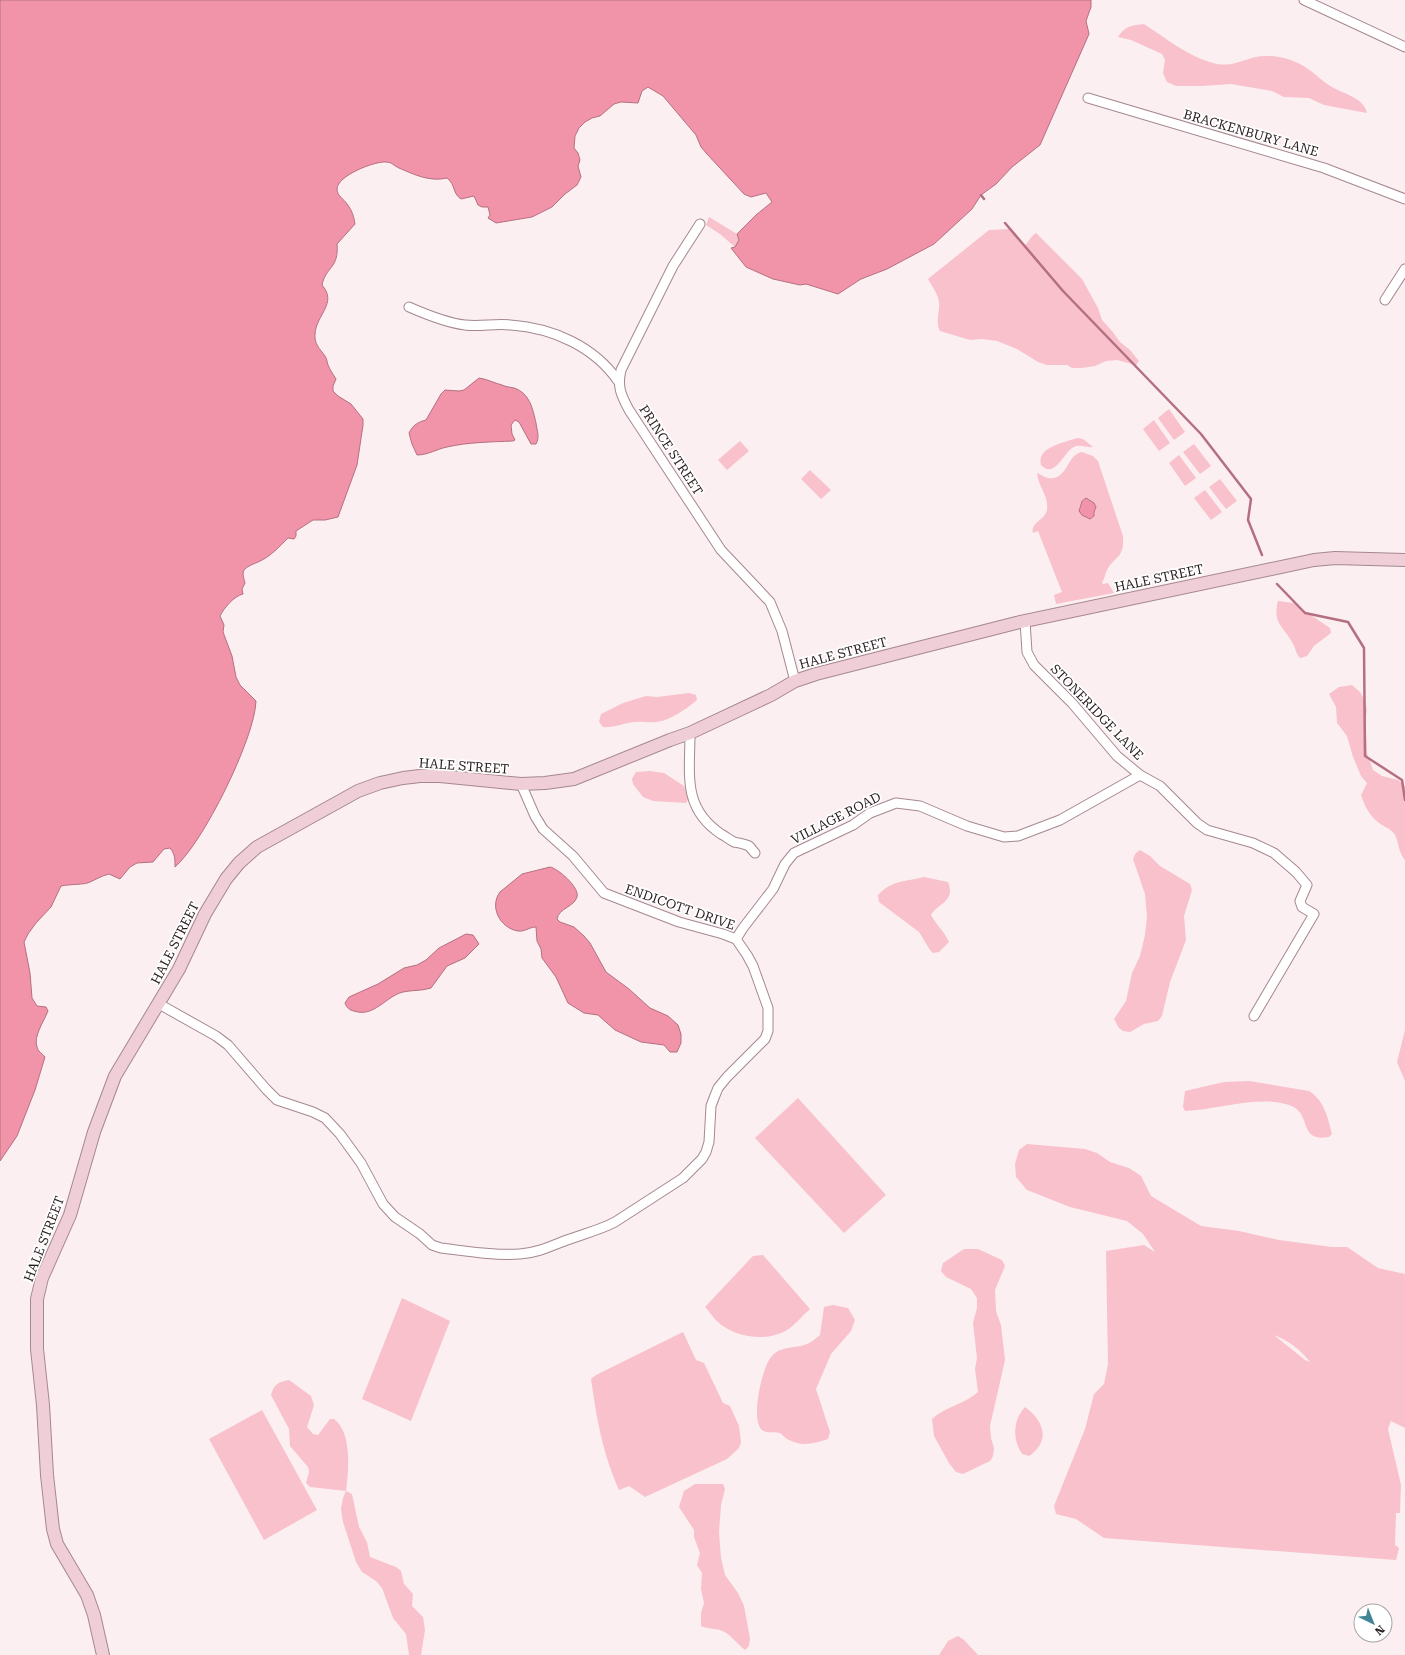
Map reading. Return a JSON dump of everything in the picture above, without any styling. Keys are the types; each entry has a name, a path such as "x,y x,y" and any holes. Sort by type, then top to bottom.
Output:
{"main road":[{"name":"HALE STREET","path":"103,1655 94,1615 87,1595 57,1544 53,1529 47,1476 43,1406 37,1348 37,1299 42,1278 70,1215 94,1132 116,1076 179,969 205,914 218,891 239,863 257,847 358,791 388,781 403,778 440,776 521,784 545,783 574,778 690,733 771,695 795,681 816,674 950,639 1314,560 1335,558 1405,560"}],"street":[{"path":"1304,0 1405,47"},
{"name":"BRACKENBURY LANE","path":"1088,98 1324,168 1405,199"},
{"path":"618,382 621,370 673,266 700,224"},
{"path":"1384,300 1405,269"},
{"name":"PRINCE STREET","path":"409,307 426,314 464,325 510,324 563,337 594,355 610,369 618,382 621,394 629,410 659,453 710,533 732,562 770,602 782,631 795,681"},
{"name":"STONERIDGE LANE","path":"1025,622 1026,652 1034,665 1072,703 1117,756 1140,775 1160,786 1197,823 1207,830 1253,843 1274,853 1296,872 1307,885 1300,901 1302,906 1314,914 1254,1016"},
{"path":"690,733 690,784 693,800 698,812 720,833 734,841 750,846 755,853"},
{"name":"VILLAGE ROAD","path":"736,939 774,889 785,864 794,853 853,825 876,811 896,803 920,806 971,827 1004,837 1018,836 1060,820 1140,775"},
{"name":"ENDICOTT DRIVE","path":"159,1004 216,1036 228,1045 277,1100 313,1112 325,1118 340,1134 361,1163 383,1204 396,1218 420,1234 432,1245 440,1248 502,1254 520,1254 550,1248 568,1240 604,1228 615,1222 683,1178 702,1159 709,1142 711,1106 718,1088 742,1061 765,1039 768,1030 768,1008 759,980 747,955 736,939 679,922 604,893 573,856 543,829 535,816 521,784"}],"shaded area":[{"path":"0,0 1091,0 1091,7 1086,21 1089,34 1040,145 1012,167 996,184 981,195 972,209 934,244 887,269 861,279 838,294 806,284 800,285 773,279 746,267 731,248 735,247 739,240 737,234 756,215 772,202 766,193 751,197 744,194 701,147 696,135 663,96 648,87 642,91 638,103 621,102 614,104 600,116 585,122 579,128 575,136 574,148 578,153 580,160 578,166 581,177 577,185 552,207 532,217 496,223 488,218 490,215 488,207 478,205 474,196 461,199 458,197 452,183 447,178 435,179 423,177 405,171 388,162 380,162 357,170 343,179 339,184 337,191 339,196 346,202 350,209 355,224 337,244 336,258 324,279 322,285 328,298 325,309 316,327 315,338 316,344 326,357 329,367 336,379 333,386 333,391 351,404 363,419 357,465 338,517 325,520 313,520 296,531 296,536 294,539 288,538 274,552 245,569 243,573 245,583 242,589 243,594 236,597 224,609 220,616 224,625 223,632 232,656 236,677 240,685 256,701 247,739 237,763 213,814 199,836 175,867 172,850 170,848 164,849 153,862 137,863 130,867 120,879 109,874 88,883 61,886 51,907 28,934 24,942 30,973 32,998 37,1006 46,1007 48,1011 36,1039 38,1050 45,1057 35,1090 17,1136 0,1161"},
{"path":"1144,24 1194,56 1213,63 1235,63 1261,56 1279,57 1294,61 1304,66 1337,90 1358,100 1365,108 1367,113 1324,105 1309,98 1284,97 1272,91 1231,84 1176,86 1167,82 1163,73 1165,60 1162,54 1131,40 1118,37 1123,30 1129,27"},
{"path":"709,217 737,234 739,240 735,247 720,234 706,225"},
{"path":"1009,229 1024,246 1036,233 1082,279 1098,308 1102,320 1120,342 1130,350 1139,361 1136,365 1117,360 1106,361 1095,366 1082,368 1072,368 1067,365 1047,365 1038,362 1017,349 997,341 982,339 970,340 940,331 938,324 938,299 935,290 928,279 989,230"},
{"path":"479,378 514,388 524,394 530,402 535,418 538,436 536,444 531,444 519,422 515,420 511,425 512,434 515,440 513,441 464,444 417,455 409,433 412,428 418,423 426,420 441,394 445,390 464,390"},
{"path":"1169,409 1185,432 1174,440 1158,418"},
{"path":"1154,420 1170,443 1159,451 1143,429"},
{"path":"1077,438 1083,439 1093,447 1074,447 1055,467 1051,469 1046,469 1041,465 1043,454 1047,450"},
{"path":"740,441 749,451 727,470 718,460"},
{"path":"1194,444 1211,466 1200,474 1183,452"},
{"path":"1082,452 1093,456 1098,461 1123,536 1123,543 1120,555 1108,568 1102,583 1108,583 1114,593 1056,604 1054,595 1062,592 1038,531 1033,533 1034,527 1044,516 1047,510 1045,496 1037,473 1048,478 1060,476 1077,454","holes":["1086,498 1096,507 1093,517 1089,519 1085,515 1082,515 1079,509 1082,500"]},
{"path":"1179,455 1196,478 1185,486 1169,463"},
{"path":"810,470 831,490 821,499 801,479"},
{"path":"1220,479 1237,501 1226,509 1209,487"},
{"path":"1205,490 1222,512 1211,520 1194,498"},
{"path":"1086,498 1094,503 1096,507 1094,516 1090,519 1082,515 1079,511 1082,501"},
{"path":"1278,601 1293,603 1330,628 1331,633 1314,646 1307,656 1300,658 1290,638 1280,624 1277,615"},
{"path":"1352,685 1360,692 1365,701 1367,710 1364,726 1366,732 1367,753 1373,770 1382,776 1398,780 1405,786 1405,860 1400,852 1395,835 1374,819 1366,808 1361,795 1367,783 1361,776 1353,757 1347,736 1337,723 1336,707 1329,694 1339,687"},
{"path":"689,693 696,695 697,700 678,714 662,721 634,722 607,727 603,727 599,722 601,714 623,703 646,696 657,697"},
{"path":"650,771 664,773 684,786 689,798 686,803 653,801 643,797 633,784 632,779 636,772"},
{"path":"1140,850 1150,856 1160,866 1190,884 1192,890 1184,916 1186,940 1170,982 1162,1016 1158,1021 1144,1024 1130,1032 1123,1031 1119,1028 1114,1019 1126,1001 1132,973 1140,956 1145,935 1147,917 1145,894 1133,859 1135,854"},
{"path":"550,867 558,871 572,883 577,893 577,897 573,903 558,915 557,919 560,922 574,927 584,936 590,943 606,972 629,989 650,1008 668,1016 678,1025 681,1034 681,1043 677,1052 670,1052 664,1045 641,1042 615,1030 598,1015 584,1013 568,1003 556,977 542,958 541,949 537,941 536,927 518,931 506,926 501,921 496,910 497,898 500,892 522,874"},
{"path":"924,877 948,882 950,889 948,898 931,915 949,942 939,952 933,953 919,932 879,902 878,895 883,890 899,882"},
{"path":"466,934 473,935 479,944 465,958 447,966 431,988 397,994 380,1006 368,1012 352,1011 345,1003 349,997 378,984 404,968 417,965 426,960 439,948"},
{"path":"1405,1030 1405,1081 1397,1062"},
{"path":"1249,1081 1309,1091 1322,1104 1332,1134 1329,1137 1319,1138 1313,1136 1301,1114 1296,1109 1289,1105 1277,1102 1252,1102 1185,1111 1183,1107 1185,1091 1224,1082"},
{"path":"798,1098 886,1195 844,1233 755,1138"},
{"path":"1027,1144 1085,1149 1097,1153 1110,1162 1129,1168 1141,1176 1151,1196 1201,1226 1239,1231 1279,1240 1332,1247 1347,1247 1378,1268 1405,1274 1405,1428 1391,1421 1388,1429 1401,1485 1400,1513 1396,1513 1395,1545 1399,1548 1396,1560 1104,1538 1076,1519 1056,1514 1054,1506 1085,1429 1094,1394 1104,1384 1108,1364 1106,1251 1144,1245 1155,1252 1143,1234 1127,1221 1070,1207 1027,1190 1016,1177 1015,1164 1019,1150","holes":["1274,1335 1298,1349 1310,1362 1305,1360"]},
{"path":"964,1249 978,1249 1002,1260 1005,1266 995,1290 996,1311 1001,1325 1005,1360 990,1426 994,1448 993,1456 990,1461 963,1474 956,1472 949,1463 934,1436 932,1419 943,1411 978,1392 975,1369 977,1358 973,1323 977,1308 977,1298 971,1289 946,1277 941,1271 943,1263"},
{"path":"763,1255 810,1309 790,1328 779,1334 752,1337 726,1328 715,1320 705,1307 753,1256"},
{"path":"402,1298 450,1321 411,1421 362,1399"},
{"path":"833,1305 848,1308 855,1320 851,1331 831,1354 816,1389 830,1432 828,1439 802,1444 792,1442 780,1433 766,1432 762,1430 757,1416 757,1405 761,1382 771,1357 775,1353 784,1349 807,1344 820,1335 824,1307"},
{"path":"683,1332 696,1360 704,1363 723,1403 730,1406 739,1426 741,1442 739,1448 727,1459 645,1497 629,1486 619,1490 604,1449 591,1379 596,1375"},
{"path":"289,1380 311,1396 314,1405 307,1427 313,1434 318,1435 330,1419 334,1419 340,1425 344,1433 348,1452 346,1491 310,1487 306,1483 309,1472 308,1467 290,1446 289,1429 271,1395 277,1384"},
{"path":"1025,1407 1037,1418 1042,1431 1040,1444 1029,1456 1022,1454 1015,1436 1018,1418"},
{"path":"262,1410 317,1510 264,1540 209,1439"},
{"path":"695,1484 723,1484 725,1489 721,1505 719,1532 721,1558 725,1575 738,1593 744,1606 750,1638 749,1646 745,1650 724,1631 701,1626 701,1613 704,1603 701,1589 702,1573 697,1565 700,1553 694,1537 694,1530 679,1507 684,1491"},
{"path":"346,1491 352,1494 359,1527 367,1542 370,1557 396,1567 401,1571 404,1584 413,1594 412,1606 423,1617 425,1630 421,1655 409,1655 406,1634 393,1618 382,1588 376,1581 362,1572 356,1562 343,1522 341,1509"},
{"path":"958,1636 964,1640 978,1655 939,1655 948,1641"}],"waterway":[{"path":"981,195 984,199"},
{"path":"1005,223 1063,291 1201,434 1251,499 1248,520 1262,555"},
{"path":"1277,584 1305,613 1348,622 1364,648 1365,756 1402,780 1405,800"}]}
